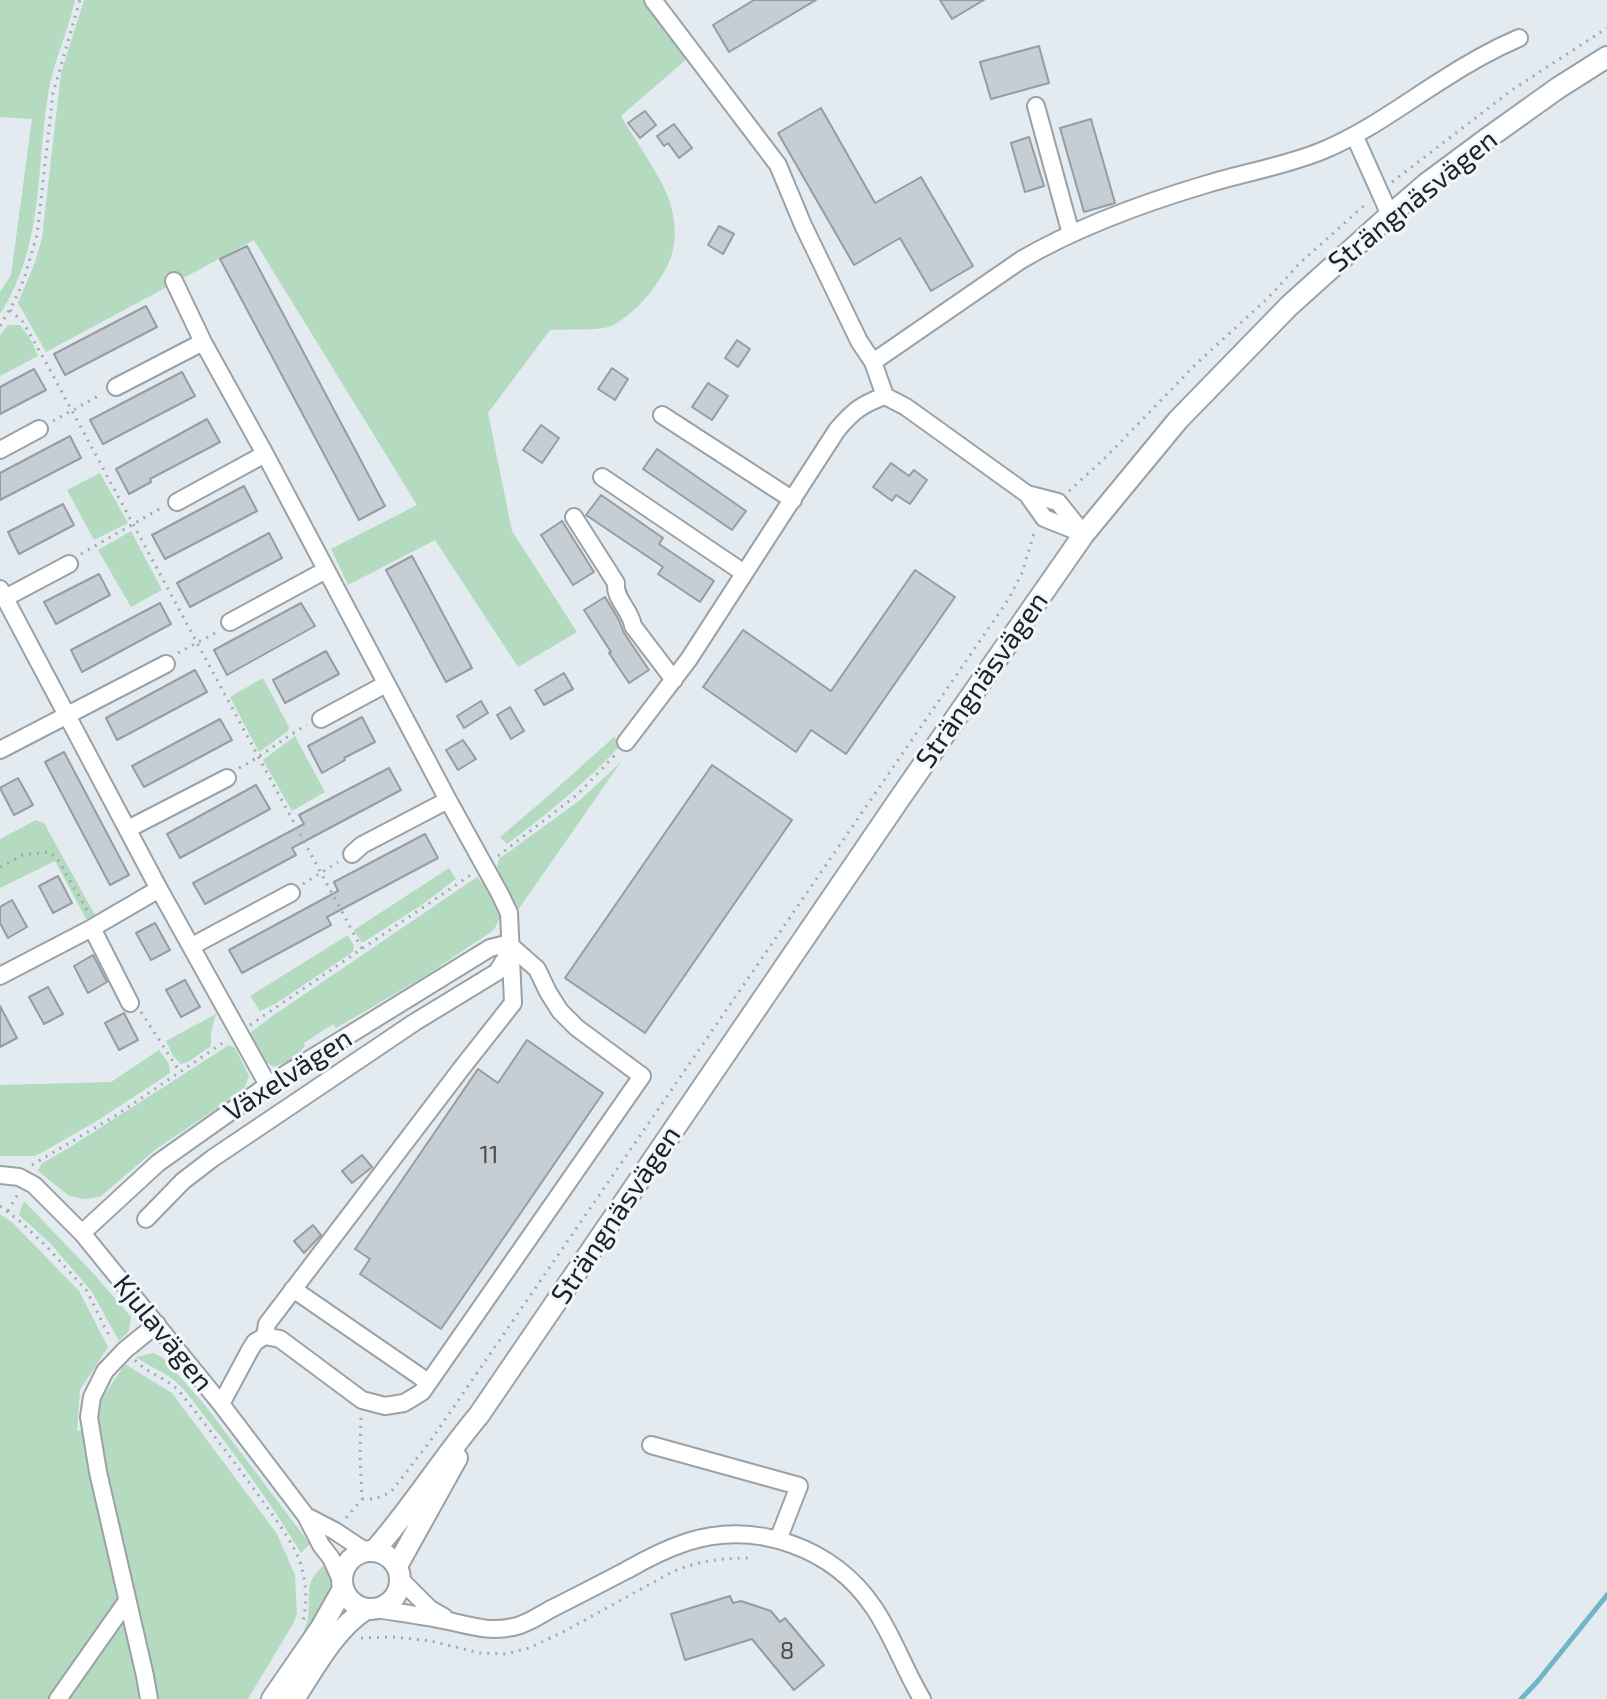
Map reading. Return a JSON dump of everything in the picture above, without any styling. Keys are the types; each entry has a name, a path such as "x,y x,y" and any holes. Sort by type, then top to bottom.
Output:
{"main road":[{"name":"Strängnäsvägen","path":"369,1551 387,1535 479,1415 1084,534 1178,420 1289,306 1426,184 1558,88 1607,57"},
{"name":"Strängnäsvägen","path":"398,1573 479,1415"},
{"path":"272,1699 321,1628 342,1585 342,1571 351,1558 369,1551 391,1558 398,1573 396,1595 384,1606 350,1619 294,1699"},
{"path":"342,1585 350,1601 371,1609"}],"street":[{"path":"653,0 778,165 824,271 873,362 885,396 906,407 1027,494 1058,502 1084,534"},
{"path":"873,362 1021,260 1071,234 1133,208 1206,184 1290,163 1362,132 1468,63 1519,38"},
{"path":"1036,106 1071,234"},
{"path":"1362,132 1390,215"},
{"path":"174,281 203,342 509,913 512,947 513,1003 293,1289 267,1324 265,1336"},
{"path":"116,387 203,342"},
{"path":"626,742 674,680 837,430 863,403 885,396"},
{"path":"662,415 793,500"},
{"path":"0,450 39,429"},
{"path":"177,502 265,454"},
{"path":"602,477 744,573"},
{"path":"574,517 616,583 615,590 633,620 633,626 674,680"},
{"path":"69,564 3,594 159,889 268,1085"},
{"path":"233,620 326,570"},
{"path":"0,750 162,666"},
{"path":"321,719 386,684"},
{"path":"128,829 227,778"},
{"path":"352,854 362,845 448,800"},
{"path":"0,976 159,889"},
{"path":"192,946 291,893"},
{"path":"94,927 130,1003"},
{"name":"Växelvägen","path":"82,1233 158,1163 268,1085 490,948 502,945 512,947"},
{"path":"146,1219 183,1181 213,1158 415,1022 497,972 512,947"},
{"path":"221,1404 255,1342 265,1336 280,1339 362,1400 385,1406 404,1403 422,1392 642,1076 577,1028 560,1011 537,969 512,947"},
{"path":"158,1163 183,1181"},
{"name":"Kjulavägen","path":"0,1175 19,1177 34,1185 82,1233 221,1404 306,1516 331,1558 342,1585"},
{"path":"293,1289 428,1382"},
{"path":"149,1699 98,1472 89,1417 92,1397 110,1365 157,1324"},
{"path":"651,1445 799,1486 778,1540"},
{"name":"Kjulavägen","path":"306,1516 369,1551"},
{"path":"371,1609 453,1622 482,1630 514,1627 653,1556 688,1542 714,1536 744,1535 778,1540 816,1555 844,1573 863,1593 875,1609 922,1699"},
{"path":"398,1573 430,1609 453,1622"},
{"path":"58,1699 127,1601"}],"path":[{"path":"0,326 24,279 37,235 53,93 80,0"},
{"path":"10,310 23,322 362,949"},
{"path":"39,429 116,387"},
{"path":"69,564 133,523 177,502"},
{"path":"362,1499 375,1499 391,1492 431,1440 1008,600 1022,573 1031,538 1038,525"},
{"path":"162,666 166,660 227,627 233,620"},
{"path":"227,778 285,737 321,719"},
{"path":"8,1211 35,1163 115,1116 484,865 578,794 626,742"},
{"path":"0,867 23,855 49,852 57,858 94,927"},
{"path":"291,893 352,854"},
{"path":"130,1003 136,1004 180,1072"},
{"path":"0,1206 48,1248 87,1291 107,1332 144,1369 170,1382 179,1391 276,1520 293,1547 306,1592"},
{"path":"335,1531 362,1499 362,1400"}],"green space":[{"path":"0,0 75,0 48,95 31,235 14,288 0,314 0,292 11,275 32,119 0,117"},
{"path":"84,0 646,0 689,57 621,116 654,169 670,202 675,230 671,257 647,297 620,321 599,329 550,330 488,413 512,531 577,632 518,667 435,540 348,585 331,549 417,505 254,240 46,352 18,303 42,238 61,73"},
{"path":"8,325 20,325 38,356 0,376 0,335"},
{"path":"100,473 128,523 94,540 67,490"},
{"path":"131,531 162,590 131,607 98,550"},
{"path":"263,678 289,727 288,731 259,752 230,697"},
{"path":"295,736 325,792 292,811 263,760"},
{"path":"614,737 621,745 567,797 507,844 500,837 547,797"},
{"path":"621,762 518,910 497,868 499,859 580,800"},
{"path":"36,820 44,823 95,915 86,919 55,861 0,888 0,839"},
{"path":"449,868 456,879 362,943 354,930"},
{"path":"477,877 486,887 500,917 494,930 422,978 336,1028 333,1024 304,1043 305,1046 293,1060 274,1067 260,1058 249,1034"},
{"path":"348,935 354,946 353,952 260,1011 250,996"},
{"path":"216,1014 211,1046 181,1064 166,1041"},
{"path":"229,1045 235,1048 249,1076 243,1091 156,1149 100,1197 84,1199 69,1196 38,1171 41,1164"},
{"path":"159,1050 169,1064 170,1073 43,1152 34,1156 0,1156 0,1085 111,1082"},
{"path":"24,1201 131,1317 129,1331 119,1341 92,1292 51,1244 19,1215"},
{"path":"0,1214 13,1223 79,1291 108,1347 80,1390 77,1431 97,1427 99,1403 125,1364 172,1393 277,1534 295,1575 297,1614 248,1699 0,1699"},
{"path":"154,1353 163,1358 204,1404 310,1544 301,1553 257,1486 188,1394 173,1379 136,1357"},
{"path":"323,1566 332,1579 332,1600 265,1699 261,1699 301,1637 308,1618 310,1584"}],"building":[{"path":"754,0 816,0 729,52 713,25"},
{"path":"940,0 984,0 952,19"},
{"path":"1039,46 1049,83 991,99 980,62"},
{"path":"821,108 875,203 921,177 973,266 931,291 900,238 854,265 778,133"},
{"path":"645,111 656,125 640,138 628,123"},
{"path":"1091,119 1115,203 1084,212 1060,128"},
{"path":"674,124 692,148 679,158 668,143 664,146 657,136"},
{"path":"1029,137 1044,186 1025,192 1011,143"},
{"path":"719,226 734,234 723,254 708,245"},
{"path":"247,246 385,506 359,520 220,259"},
{"path":"146,306 157,327 65,375 54,354"},
{"path":"737,340 750,349 738,367 725,358"},
{"path":"612,368 628,379 615,400 598,389"},
{"path":"34,369 46,390 0,414 0,387"},
{"path":"182,372 195,396 103,444 90,420"},
{"path":"708,383 728,396 712,420 692,407"},
{"path":"207,419 220,442 150,479 151,482 129,494 116,469"},
{"path":"541,425 559,438 542,463 523,450"},
{"path":"70,436 81,458 0,500 0,473"},
{"path":"657,449 746,511 732,530 643,469"},
{"path":"891,463 909,476 914,470 927,480 910,504 896,495 892,501 873,487"},
{"path":"244,486 257,511 165,559 152,535"},
{"path":"601,495 663,538 659,544 714,581 700,602 658,574 663,567 586,515"},
{"path":"63,504 74,525 19,554 8,532"},
{"path":"562,521 594,572 573,585 541,535"},
{"path":"269,533 282,558 190,607 177,583"},
{"path":"412,556 472,668 446,682 386,570"},
{"path":"915,570 955,597 846,754 811,730 796,752 703,687 743,630 831,691"},
{"path":"99,574 110,595 56,624 44,602"},
{"path":"605,597 649,670 629,683 584,610"},
{"path":"160,603 171,624 82,672 71,650"},
{"path":"301,603 315,626 227,675 214,650"},
{"path":"326,651 339,674 285,703 273,680"},
{"path":"195,670 207,692 117,740 106,718"},
{"path":"564,673 573,689 544,705 535,690"},
{"path":"481,701 488,713 464,728 457,716"},
{"path":"510,707 524,731 511,739 497,715"},
{"path":"362,717 375,742 322,773 308,746"},
{"path":"220,719 232,740 144,787 132,766"},
{"path":"463,740 476,759 458,770 446,750"},
{"path":"64,752 129,875 110,885 45,762"},
{"path":"712,765 792,820 645,1033 565,978"},
{"path":"389,768 401,790 292,848 296,855 205,904 193,883 304,824 299,815"},
{"path":"18,778 33,805 14,815 0,788"},
{"path":"256,785 270,809 180,858 167,834"},
{"path":"425,834 438,858 327,917 331,925 242,973 229,950 338,891 334,882"},
{"path":"58,876 72,903 53,913 39,886"},
{"path":"12,900 27,927 8,938 0,923 0,907"},
{"path":"155,923 170,950 151,960 136,933"},
{"path":"93,955 107,982 88,993 74,966"},
{"path":"185,980 200,1007 181,1017 166,990"},
{"path":"48,987 63,1014 44,1024 29,997"},
{"path":"0,1006 17,1038 0,1047"},
{"path":"124,1013 138,1040 119,1050 105,1023"},
{"path":"527,1040 603,1093 441,1329 360,1274 370,1259 355,1249 478,1069 498,1083"},
{"path":"362,1155 372,1167 352,1183 342,1171"},
{"path":"313,1225 321,1235 304,1253 294,1241"},
{"path":"730,1596 733,1603 741,1601 771,1611 780,1622 785,1618 824,1665 794,1690 752,1639 685,1660 671,1614"}],"waterway":[{"path":"1521,1699 1607,1595"}]}
